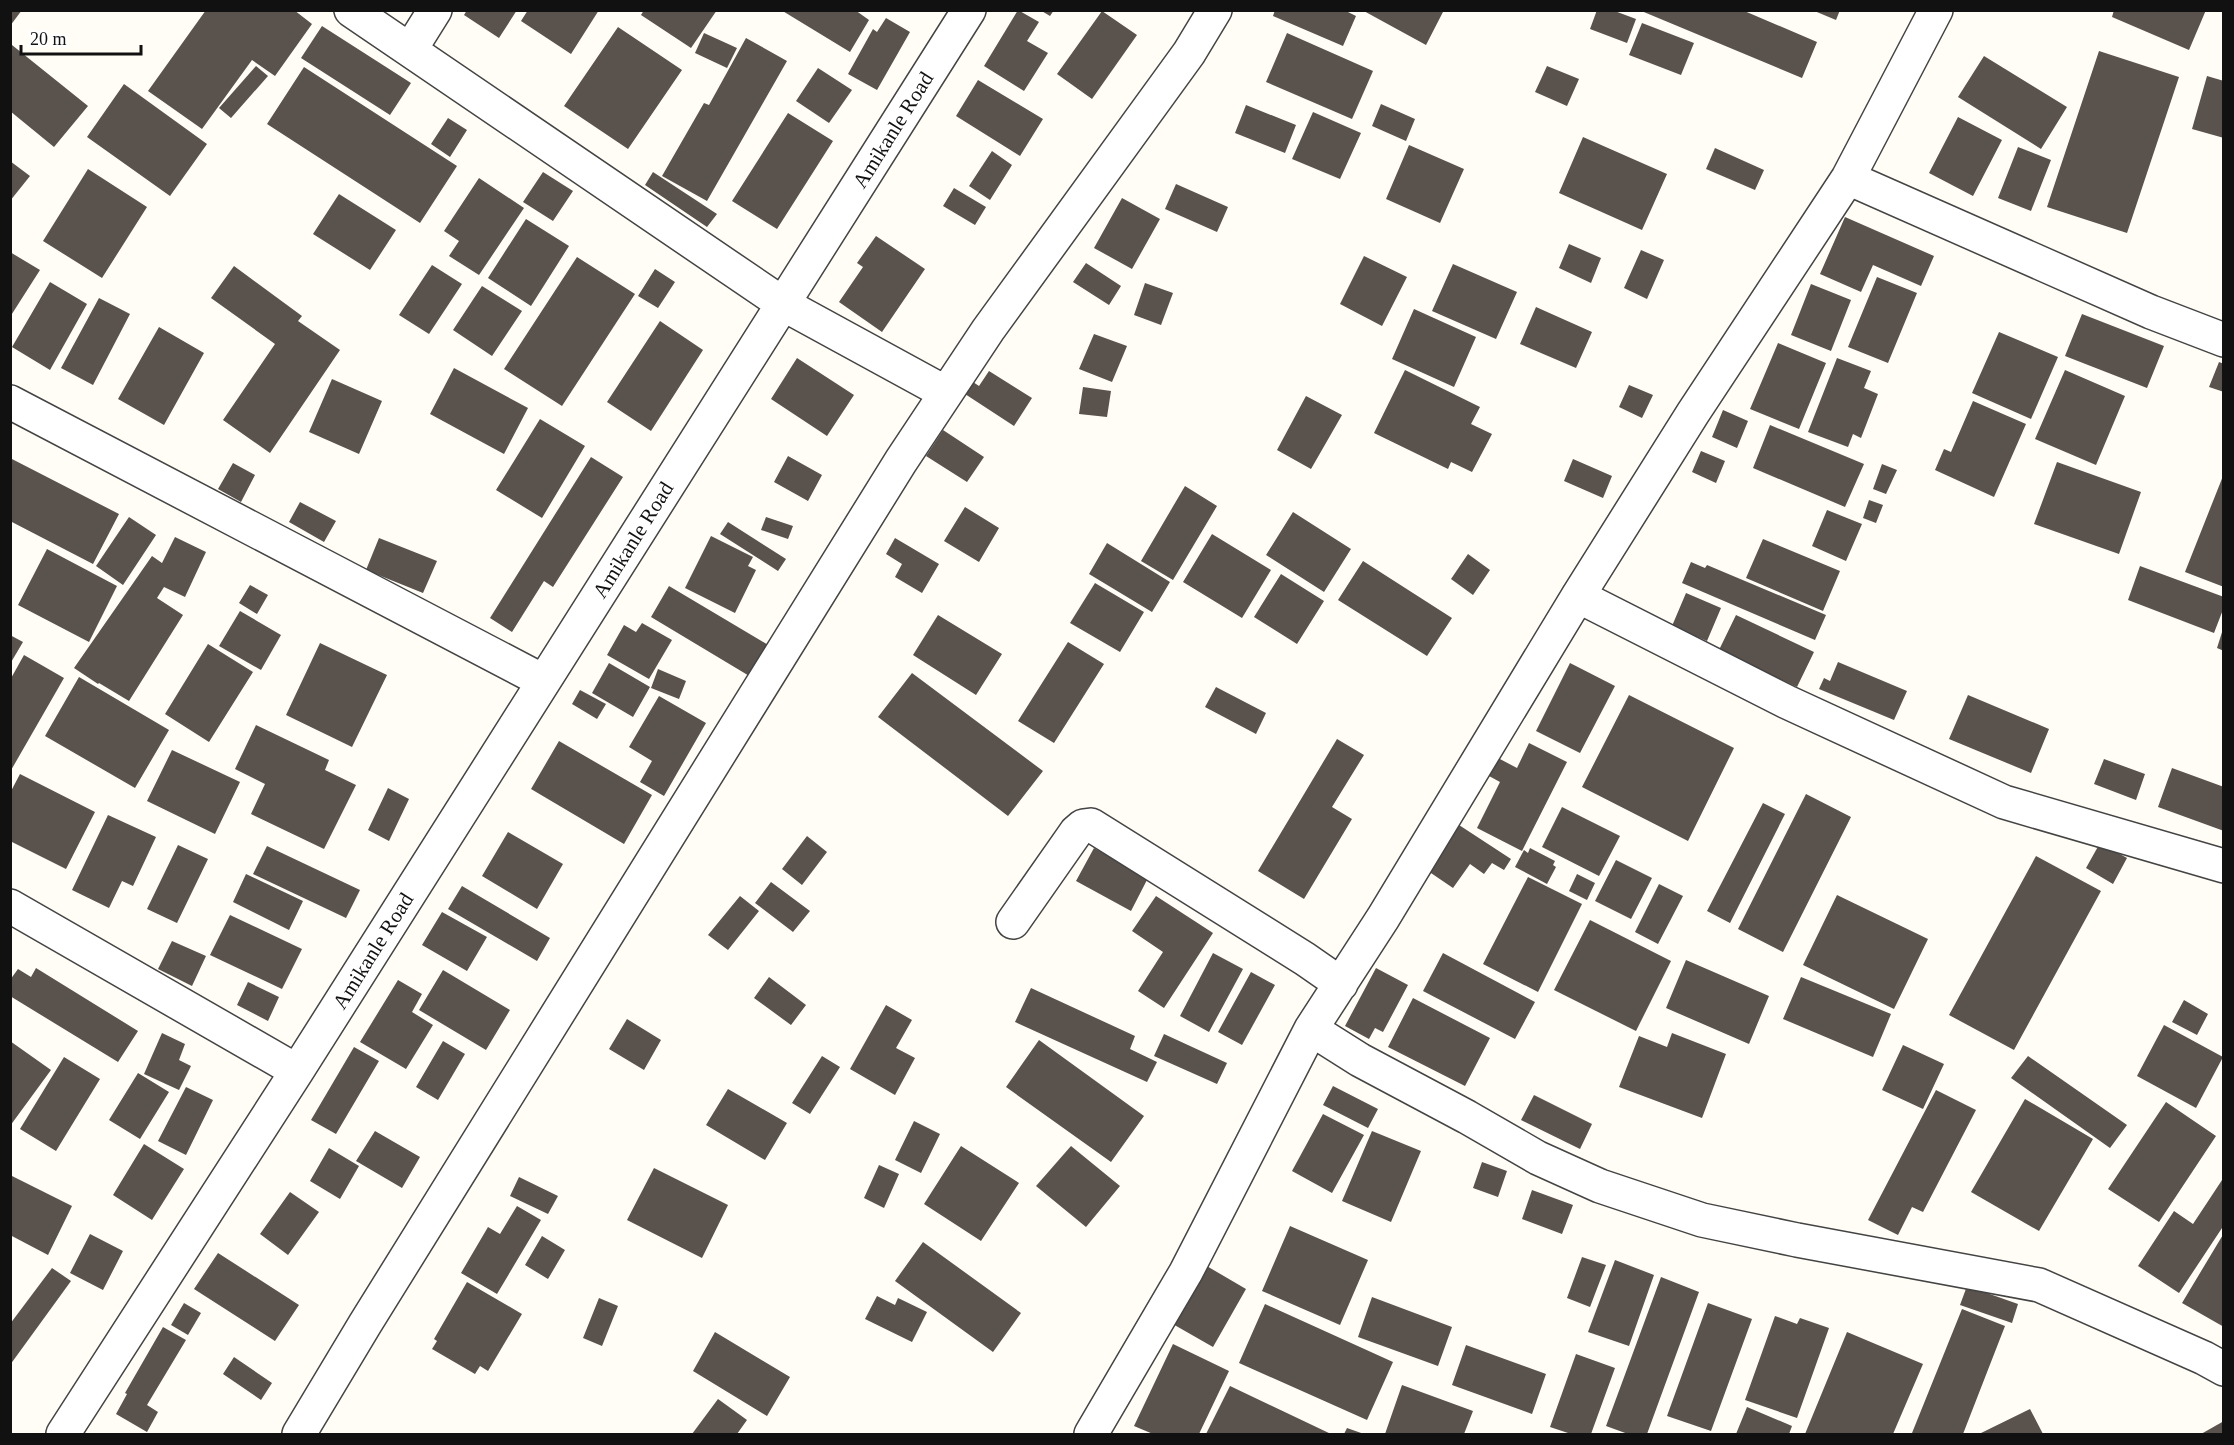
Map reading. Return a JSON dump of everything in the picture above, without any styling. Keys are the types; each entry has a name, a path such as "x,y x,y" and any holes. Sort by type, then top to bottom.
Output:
{"street":[{"path":"351,10 783,304 946,393"},
{"path":"410,50 435,10"},
{"name":"Amikanle Road","path":"63,1434 297,1071 969,10"},
{"path":"299,1434 901,461 988,330 1189,53 1215,10"},
{"path":"1095,1433 1186,1272 1311,1029 1383,918 1578,596 1693,413 1848,178 1936,10"},
{"path":"1848,178 2151,312 2223,340"},
{"path":"10,402 543,681"},
{"path":"1578,596 1787,702 2004,802 2223,866"},
{"path":"1013,922 1076,832 1083,826 1091,825 1295,952 1341,984"},
{"path":"10,906 297,1071"},
{"path":"1311,1029 1360,1060 1538,1158 1600,1186 1702,1220 2039,1285 2204,1358 2223,1369"}],"building":[{"path":"10,10 22,10 10,26"},
{"path":"206,10 294,10 312,24 275,76 252,60 202,129 148,91"},
{"path":"467,10 517,10 499,38 464,15"},
{"path":"528,10 599,10 571,54 521,21"},
{"path":"644,10 717,10 691,48 641,15"},
{"path":"781,10 855,10 869,20 850,52"},
{"path":"1018,10 1039,22 1027,41 1048,53 1024,91 984,66"},
{"path":"1040,10 1054,10 1050,16"},
{"path":"1275,10 1344,10 1356,16 1343,46 1273,16"},
{"path":"1362,10 1444,10 1426,45"},
{"path":"1597,10 1612,10 1636,19 1627,43 1590,29"},
{"path":"1639,10 1742,10 1817,42 1802,78"},
{"path":"1812,10 1840,10 1836,20"},
{"path":"2114,10 2206,10 2189,50 2112,17"},
{"path":"1102,11 1137,35 1092,99 1057,74"},
{"path":"886,18 910,32 877,90 848,74 873,29 877,32"},
{"path":"1642,23 1694,43 1681,75 1629,55"},
{"path":"322,26 411,83 390,115 301,58"},
{"path":"618,27 682,70 628,149 564,106"},
{"path":"704,33 737,48 727,68 695,53"},
{"path":"1287,33 1373,71 1352,119 1266,82"},
{"path":"746,38 787,61 707,201 662,176 704,103 709,105"},
{"path":"12,45 88,106 54,147 10,111 10,48"},
{"path":"2099,51 2179,77 2127,233 2047,207"},
{"path":"1984,56 2067,107 2041,149 1958,97"},
{"path":"256,66 268,76 231,118 219,108"},
{"path":"1547,66 1579,79 1567,106 1535,92"},
{"path":"304,67 457,166 420,223 267,124"},
{"path":"818,68 852,90 829,123 796,101"},
{"path":"2207,76 2224,81 2224,138 2192,129"},
{"path":"978,80 1043,119 1020,156 956,116"},
{"path":"124,84 207,144 170,196 87,137"},
{"path":"1381,104 1415,119 1406,141 1372,126"},
{"path":"1246,105 1296,125 1285,153 1235,133"},
{"path":"1313,112 1361,133 1340,179 1292,159"},
{"path":"788,113 833,141 777,229 732,201"},
{"path":"1958,117 2002,140 1973,196 1929,173"},
{"path":"448,118 467,130 450,157 431,144"},
{"path":"1583,137 1667,174 1642,230 1559,193"},
{"path":"1409,145 1464,169 1440,223 1386,199"},
{"path":"2018,147 2051,160 2031,211 1998,198"},
{"path":"1715,148 1764,170 1755,190 1706,169"},
{"path":"992,151 1012,165 990,200 969,186"},
{"path":"10,161 30,176 10,201"},
{"path":"88,169 147,207 102,278 43,241"},
{"path":"543,172 573,191 553,221 523,202"},
{"path":"653,172 717,214 707,227 645,185"},
{"path":"479,178 524,208 479,275 449,256 459,241 444,231"},
{"path":"1176,184 1228,207 1217,232 1165,209"},
{"path":"954,188 986,207 975,225 943,206"},
{"path":"339,194 396,230 370,270 313,234"},
{"path":"1122,198 1160,219 1132,269 1094,248"},
{"path":"1845,217 1934,256 1921,286 1873,265 1861,292 1820,274"},
{"path":"526,219 569,246 531,306 488,278"},
{"path":"876,236 925,269 882,332 839,302 863,267 857,263"},
{"path":"1569,244 1601,258 1591,283 1559,268"},
{"path":"1641,250 1664,260 1647,299 1624,288"},
{"path":"10,252 40,270 10,317"},
{"path":"1364,256 1407,277 1382,326 1340,304"},
{"path":"577,257 635,294 562,406 504,369"},
{"path":"1086,263 1121,286 1109,305 1073,282"},
{"path":"1453,264 1517,292 1496,339 1432,311"},
{"path":"432,265 462,284 429,334 399,315"},
{"path":"234,266 302,316 298,321 340,350 270,453 223,420 275,344 211,298"},
{"path":"655,269 675,282 658,308 638,296"},
{"path":"1877,277 1917,293 1888,363 1848,347"},
{"path":"50,282 87,304 50,370 12,347"},
{"path":"1145,283 1173,293 1161,325 1134,315"},
{"path":"1811,284 1851,300 1831,351 1791,335"},
{"path":"482,286 522,311 492,356 453,330"},
{"path":"99,298 130,314 93,385 61,368"},
{"path":"1536,307 1592,332 1576,368 1520,344"},
{"path":"1414,309 1476,337 1454,387 1392,359"},
{"path":"2082,314 2164,346 2147,388 2065,356"},
{"path":"660,321 703,350 651,431 607,402"},
{"path":"159,327 204,353 164,425 118,399"},
{"path":"1999,332 2058,357 2031,419 1972,393"},
{"path":"1094,334 1127,346 1112,382 1079,369"},
{"path":"1778,343 1826,363 1799,429 1750,409"},
{"path":"797,358 854,395 827,436 771,399"},
{"path":"1837,358 1871,371 1864,388 1878,394 1861,438 1853,434 1848,447 1808,432"},
{"path":"2219,362 2224,364 2224,392 2209,387"},
{"path":"454,368 528,408 504,454 430,414"},
{"path":"1405,370 1480,407 1471,424 1492,434 1472,472 1451,462 1448,469 1374,433"},
{"path":"2065,370 2125,396 2096,465 2035,439"},
{"path":"989,371 1032,398 1014,426 965,394 973,382 979,386"},
{"path":"332,379 382,401 359,454 309,432"},
{"path":"1629,385 1653,395 1642,418 1619,407"},
{"path":"1083,387 1111,391 1107,417 1079,414"},
{"path":"1306,396 1342,415 1311,469 1277,450"},
{"path":"1973,401 2026,424 1994,497 1935,470 1944,449 1951,452"},
{"path":"1723,410 1748,421 1737,448 1712,437"},
{"path":"540,419 585,446 542,518 496,490"},
{"path":"1770,425 1864,464 1845,507 1753,468"},
{"path":"943,430 984,457 967,482 926,456"},
{"path":"1701,451 1725,461 1716,483 1692,472"},
{"path":"788,456 822,475 808,501 774,482"},
{"path":"591,457 623,477 553,587 544,581 512,632 490,618"},
{"path":"10,458 119,514 93,564 10,521"},
{"path":"1573,459 1612,476 1603,498 1564,481"},
{"path":"2057,462 2141,492 2119,554 2034,524"},
{"path":"233,463 255,475 241,502 218,489"},
{"path":"1882,464 1897,470 1886,494 1873,489"},
{"path":"2224,476 2224,587 2185,572"},
{"path":"1185,486 1217,506 1173,580 1141,561"},
{"path":"1869,500 1883,505 1876,523 1863,518"},
{"path":"300,502 336,521 324,542 289,522"},
{"path":"965,507 999,528 979,562 944,541"},
{"path":"1827,510 1862,524 1846,561 1812,546"},
{"path":"1293,512 1351,549 1324,592 1266,555"},
{"path":"129,517 156,535 123,585 96,566"},
{"path":"766,517 793,526 788,539 761,530"},
{"path":"728,522 786,559 778,571 720,534"},
{"path":"1212,534 1271,570 1242,618 1183,582"},
{"path":"711,536 753,557 748,566 756,570 735,613 685,588"},
{"path":"175,537 206,552 185,597 164,587 157,598 183,615 129,701 74,668 152,556 162,563"},
{"path":"379,538 437,561 423,593 366,570"},
{"path":"895,538 939,564 922,593 895,577 902,564 886,554"},
{"path":"1763,539 1840,571 1823,611 1746,578"},
{"path":"1107,543 1170,582 1152,612 1089,574"},
{"path":"47,549 117,586 89,642 18,605"},
{"path":"1468,554 1490,570 1473,595 1451,579"},
{"path":"1363,561 1452,618 1427,656 1338,600"},
{"path":"1691,562 1705,568 1707,565 1826,615 1815,640 1682,583"},
{"path":"2140,566 2224,597 2224,607 2214,633 2128,600"},
{"path":"1281,574 1324,601 1297,644 1254,617"},
{"path":"1095,583 1144,612 1120,652 1070,623"},
{"path":"250,585 268,595 257,614 239,603"},
{"path":"669,586 770,646 751,677 651,617"},
{"path":"1686,593 1721,608 1707,641 1672,626"},
{"path":"240,611 281,635 261,670 219,646"},
{"path":"938,615 1002,654 976,695 913,655"},
{"path":"1736,615 1814,652 1797,687 1719,650"},
{"path":"642,623 672,640 649,679 607,655 624,625 636,632"},
{"path":"2224,630 2224,651 2217,648"},
{"path":"10,635 23,642 10,664"},
{"path":"1068,642 1104,664 1054,743 1018,721"},
{"path":"320,643 387,675 352,747 286,715"},
{"path":"208,644 253,672 209,742 165,714"},
{"path":"24,655 64,678 10,772 10,680"},
{"path":"1838,662 1907,691 1894,720 1819,689 1824,678 1830,681"},
{"path":"609,663 650,687 633,717 592,693"},
{"path":"1570,663 1615,686 1580,753 1536,731"},
{"path":"658,669 686,681 679,699 651,688"},
{"path":"912,673 1043,771 1008,816 878,717"},
{"path":"79,677 169,730 135,788 45,736"},
{"path":"1216,687 1266,713 1256,734 1205,707"},
{"path":"580,690 606,704 597,719 572,704"},
{"path":"1629,695 1734,748 1688,841 1582,787"},
{"path":"1968,695 2049,729 2031,773 1949,739"},
{"path":"659,696 706,723 664,796 640,782 652,761 629,747"},
{"path":"256,725 329,760 325,770 356,785 324,849 251,814 265,784 235,769"},
{"path":"1337,739 1364,755 1332,807 1352,819 1304,899 1258,871"},
{"path":"559,741 652,795 624,844 531,789"},
{"path":"1529,743 1567,762 1522,851 1477,828 1500,782 1489,776 1498,758 1517,768"},
{"path":"172,750 240,782 215,834 147,801"},
{"path":"2104,759 2145,774 2136,800 2094,784"},
{"path":"2172,768 2224,787 2224,831 2158,807"},
{"path":"20,774 95,812 66,869 10,841 10,793"},
{"path":"388,788 409,799 389,841 368,830"},
{"path":"1806,794 1851,817 1783,952 1738,929"},
{"path":"1763,803 1785,814 1730,923 1707,911"},
{"path":"1562,807 1620,836 1599,876 1542,847"},
{"path":"108,815 156,837 133,886 122,881 109,908 72,890"},
{"path":"1459,825 1511,859 1504,870 1492,863 1484,874 1470,864 1453,888 1428,871"},
{"path":"508,832 563,864 537,909 482,876"},
{"path":"807,836 827,852 802,885 782,869"},
{"path":"2100,843 2127,858 2113,884 2086,868"},
{"path":"178,845 208,859 177,923 147,909"},
{"path":"267,846 360,890 346,918 253,874"},
{"path":"1094,848 1148,878 1131,911 1076,881"},
{"path":"1530,848 1555,861 1553,865 1556,867 1547,884 1515,867 1524,850 1528,853"},
{"path":"2036,856 2101,891 2014,1050 1949,1015"},
{"path":"1616,860 1652,878 1631,919 1595,901"},
{"path":"246,874 303,901 289,930 233,902"},
{"path":"1577,874 1595,883 1587,900 1569,891"},
{"path":"1528,877 1582,904 1538,992 1483,964"},
{"path":"771,882 810,911 793,932 755,903"},
{"path":"1659,884 1683,896 1658,944 1635,932"},
{"path":"462,886 550,938 537,961 448,909"},
{"path":"1837,895 1928,939 1894,1009 1803,965"},
{"path":"740,896 759,911 728,950 708,935"},
{"path":"1156,896 1213,933 1164,1008 1138,991 1163,952 1132,931"},
{"path":"442,912 487,937 467,971 422,945"},
{"path":"230,915 302,949 282,989 210,955"},
{"path":"1590,920 1671,961 1636,1031 1554,990"},
{"path":"172,941 206,956 192,986 158,969"},
{"path":"1213,953 1243,969 1209,1032 1180,1016"},
{"path":"1443,953 1535,1002 1515,1039 1423,991"},
{"path":"1686,960 1769,996 1749,1044 1666,1008"},
{"path":"36,968 138,1031 118,1062 10,996 10,980 18,969 31,977"},
{"path":"1376,968 1408,985 1383,1032 1375,1028 1369,1039 1345,1026"},
{"path":"443,970 510,1010 486,1050 419,1010"},
{"path":"1251,972 1275,985 1242,1045 1218,1032"},
{"path":"769,977 806,1005 791,1025 754,998"},
{"path":"1801,977 1891,1014 1873,1057 1783,1019"},
{"path":"398,980 422,994 412,1012 433,1025 406,1069 360,1042"},
{"path":"248,982 279,997 268,1021 237,1005"},
{"path":"1031,988 1135,1036 1130,1049 1157,1062 1147,1082 1015,1022"},
{"path":"1413,998 1490,1038 1465,1086 1388,1047"},
{"path":"2184,1000 2208,1014 2197,1035 2172,1022"},
{"path":"886,1005 912,1020 896,1048 915,1058 895,1095 850,1069"},
{"path":"627,1019 661,1040 644,1070 609,1049"},
{"path":"2164,1025 2223,1057 2196,1108 2137,1076"},
{"path":"162,1033 185,1044 179,1060 191,1066 179,1090 144,1074"},
{"path":"1672,1033 1726,1054 1702,1118 1619,1087 1639,1036 1667,1047"},
{"path":"1164,1034 1227,1063 1217,1084 1154,1056"},
{"path":"1039,1040 1144,1116 1111,1162 1006,1087"},
{"path":"10,1041 51,1070 10,1126"},
{"path":"443,1041 465,1054 438,1100 416,1087"},
{"path":"1903,1045 1944,1064 1923,1109 1882,1090"},
{"path":"354,1047 379,1061 336,1134 311,1120"},
{"path":"822,1056 840,1067 810,1114 792,1103"},
{"path":"2028,1056 2127,1125 2110,1148 2011,1078"},
{"path":"64,1057 100,1079 56,1151 20,1129"},
{"path":"138,1073 169,1092 140,1139 109,1120"},
{"path":"1333,1086 1378,1109 1368,1128 1323,1105"},
{"path":"186,1087 213,1100 186,1155 158,1141"},
{"path":"728,1089 787,1123 765,1160 706,1125"},
{"path":"1936,1090 1976,1110 1923,1212 1912,1207 1898,1235 1868,1220"},
{"path":"1534,1095 1592,1124 1580,1149 1521,1120"},
{"path":"2025,1099 2093,1139 2039,1231 1971,1192"},
{"path":"2166,1102 2216,1136 2159,1222 2108,1189"},
{"path":"1323,1114 1364,1135 1332,1193 1292,1171"},
{"path":"914,1121 940,1134 921,1173 895,1160"},
{"path":"375,1131 420,1157 402,1188 356,1161"},
{"path":"1372,1131 1421,1151 1391,1222 1342,1201"},
{"path":"144,1144 184,1169 152,1220 113,1195"},
{"path":"961,1146 1019,1183 981,1241 924,1204"},
{"path":"1071,1146 1120,1186 1086,1227 1036,1186"},
{"path":"329,1148 359,1166 340,1199 310,1181"},
{"path":"1482,1162 1507,1171 1498,1197 1473,1188"},
{"path":"879,1165 899,1174 884,1208 864,1198"},
{"path":"654,1168 728,1205 702,1258 627,1220"},
{"path":"10,1175 72,1206 48,1255 10,1235"},
{"path":"519,1177 558,1196 548,1214 510,1196"},
{"path":"2224,1177 2224,1225 2179,1293 2138,1266 2174,1211 2193,1224"},
{"path":"1532,1190 1573,1205 1562,1234 1522,1219"},
{"path":"290,1192 319,1212 288,1255 260,1234"},
{"path":"517,1206 541,1220 497,1294 461,1273 488,1227 500,1234"},
{"path":"1290,1226 1368,1260 1340,1325 1262,1291"},
{"path":"2224,1233 2224,1327 2182,1303"},
{"path":"90,1234 123,1251 103,1290 70,1273"},
{"path":"542,1236 565,1250 548,1279 525,1265"},
{"path":"923,1242 1021,1313 993,1352 895,1281"},
{"path":"218,1253 299,1305 275,1341 194,1289"},
{"path":"1582,1257 1606,1265 1590,1307 1567,1298"},
{"path":"1615,1260 1654,1275 1629,1346 1588,1332"},
{"path":"1205,1265 1246,1289 1213,1347 1171,1323"},
{"path":"52,1268 71,1281 10,1365 10,1324"},
{"path":"1661,1277 1699,1292 1647,1434 1628,1434 1606,1426"},
{"path":"467,1282 522,1314 488,1371 480,1366 475,1374 432,1349 437,1341 434,1339"},
{"path":"1967,1286 2018,1304 2012,1323 1960,1305"},
{"path":"877,1296 895,1305 898,1298 927,1312 912,1342 865,1319"},
{"path":"1372,1297 1452,1327 1438,1366 1358,1337"},
{"path":"599,1298 618,1306 602,1346 583,1338"},
{"path":"184,1303 201,1313 188,1335 171,1325"},
{"path":"1708,1303 1752,1319 1711,1431 1667,1416"},
{"path":"1265,1304 1393,1362 1367,1420 1239,1363"},
{"path":"1962,1309 2005,1326 1963,1434 1912,1433"},
{"path":"1775,1316 1797,1324 1800,1318 1829,1328 1797,1418 1745,1400"},
{"path":"163,1327 186,1340 147,1405 158,1412 147,1432 116,1414 127,1394 125,1393"},
{"path":"715,1332 790,1377 767,1416 693,1371"},
{"path":"1847,1332 1923,1364 1893,1434 1805,1434"},
{"path":"1173,1344 1229,1371 1199,1434 1153,1434 1134,1426"},
{"path":"1466,1345 1546,1374 1532,1414 1452,1385"},
{"path":"1576,1354 1615,1368 1591,1434 1571,1434 1550,1427"},
{"path":"234,1357 272,1383 261,1400 223,1374"},
{"path":"1402,1385 1473,1411 1464,1434 1385,1434"},
{"path":"1230,1386 1331,1434 1206,1434"},
{"path":"718,1399 747,1420 737,1434 692,1434"},
{"path":"1747,1407 1792,1426 1789,1434 1736,1434"},
{"path":"2030,1409 2043,1434 1979,1434"},
{"path":"2224,1421 2224,1434 2201,1434"},
{"path":"1347,1428 1364,1434 1344,1434"}]}
